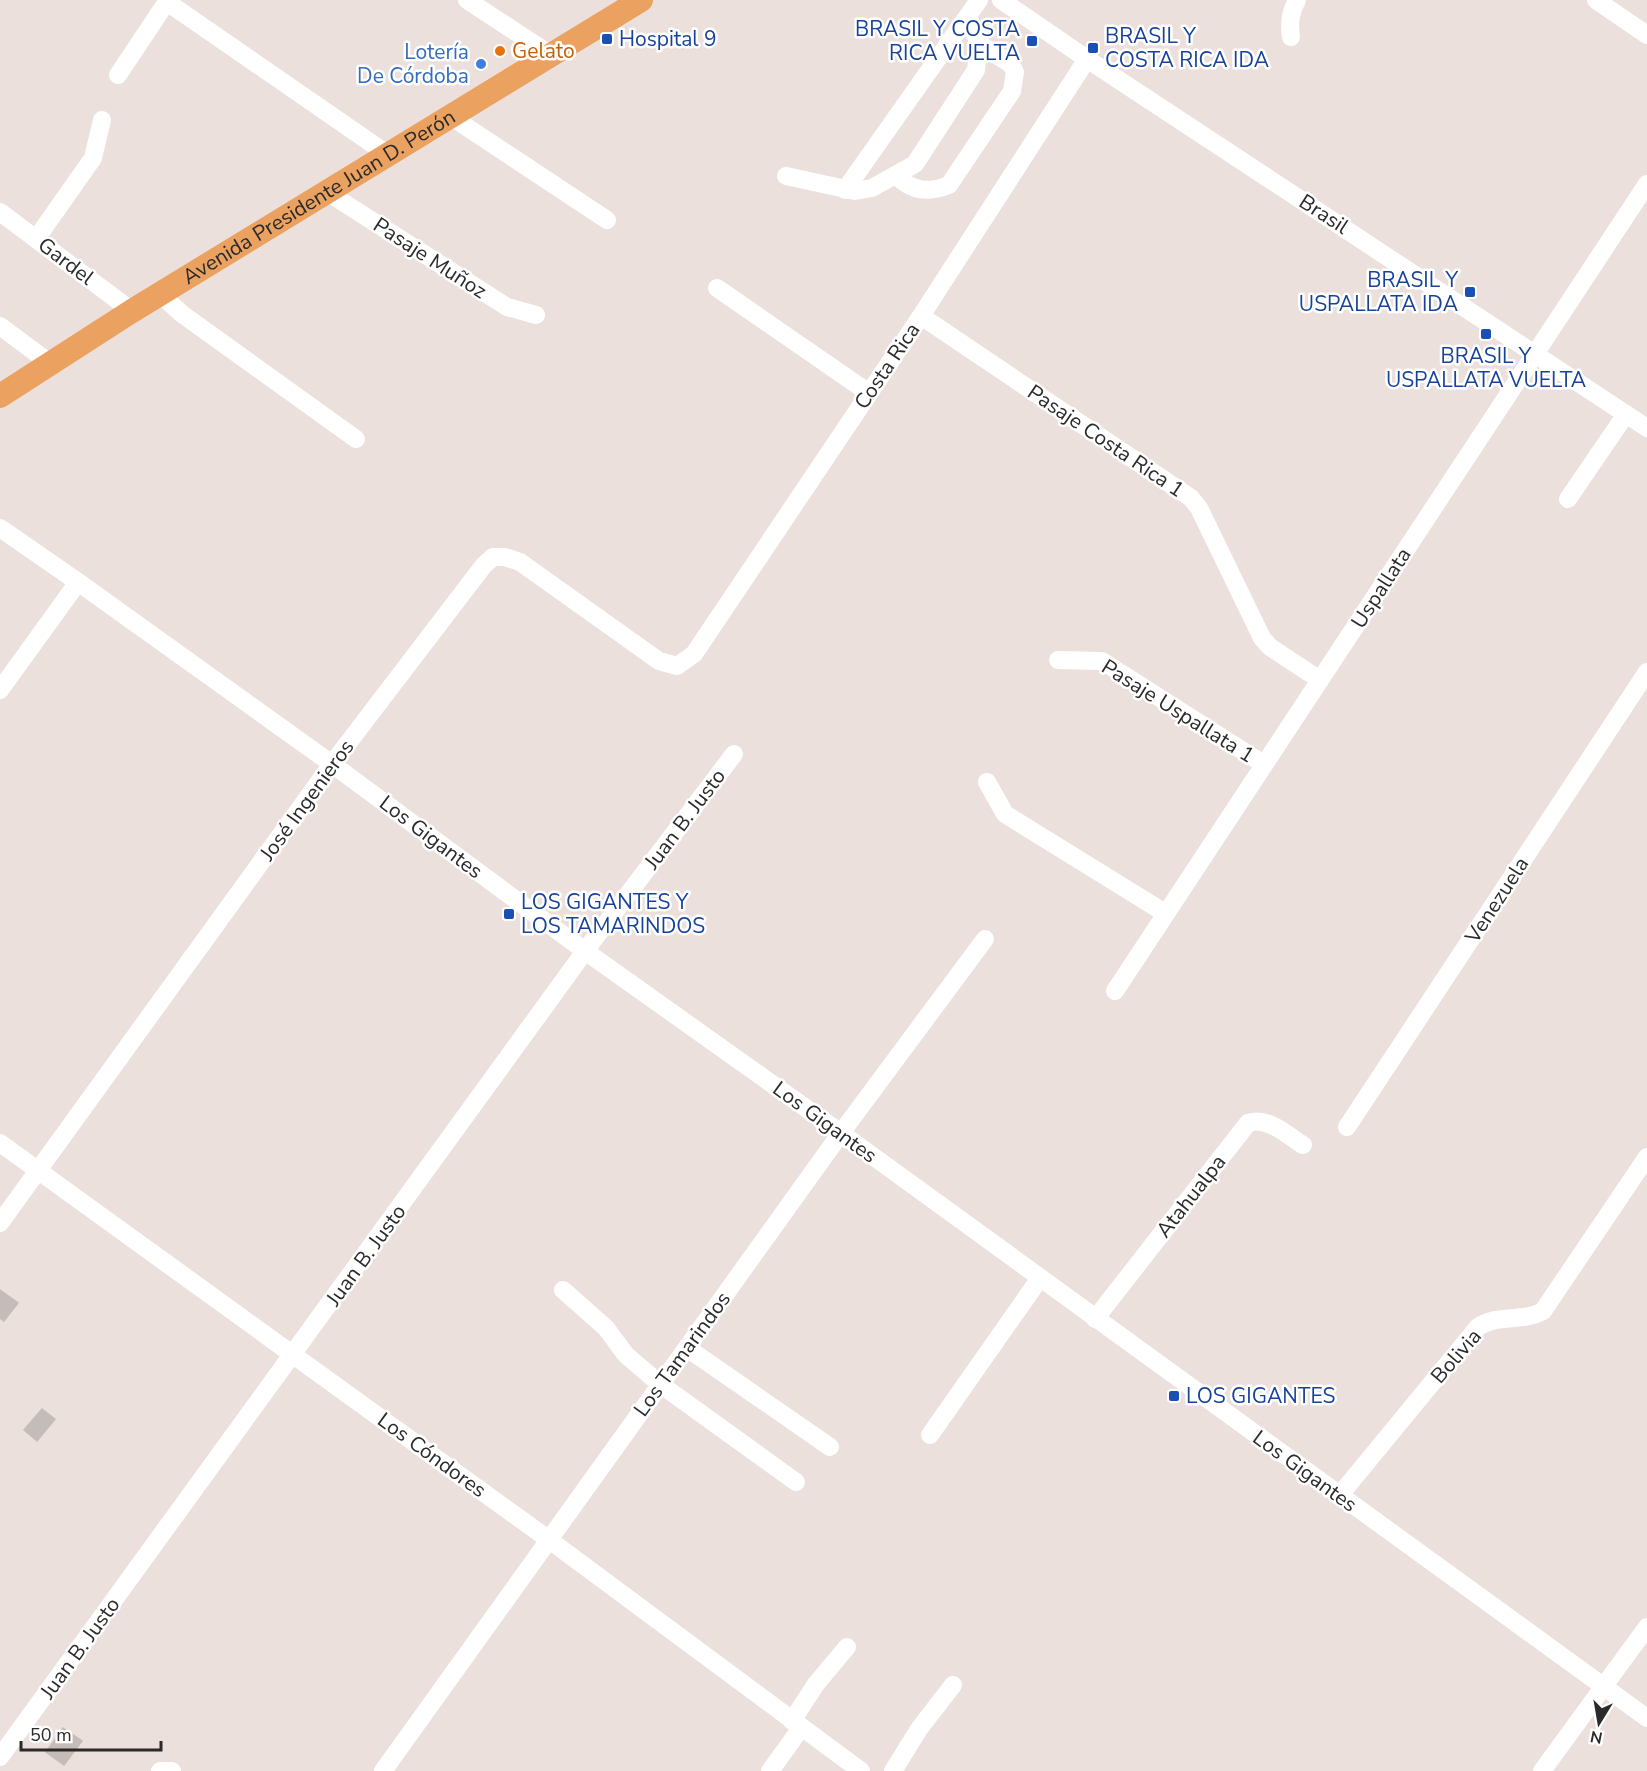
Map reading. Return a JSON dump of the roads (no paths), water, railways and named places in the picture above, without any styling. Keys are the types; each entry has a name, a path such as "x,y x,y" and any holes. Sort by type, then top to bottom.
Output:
{"main road":[{"name":"Avenida Presidente Juan D. Perón","path":"0,396 132,311 641,0"}],"street":[{"path":"467,0 551,55"},
{"path":"845,190 979,0"},
{"name":"Brasil","path":"1001,0 1647,428"},
{"path":"1291,37 1289,23 1297,0"},
{"path":"1596,0 1647,35"},
{"path":"118,75 167,1 387,154"},
{"path":"786,176 855,191 872,188 915,164 976,70 980,52 979,44 968,16"},
{"path":"896,175 904,183 921,189 933,191 949,185 1012,91 1015,72 1011,64 979,44"},
{"name":"Costa Rica","path":"677,666 694,654 921,316 1087,59"},
{"path":"450,116 607,220"},
{"path":"36,239 93,158 102,120"},
{"name":"Uspallata","path":"1115,991 1263,763 1647,184"},
{"name":"Pasaje Muñoz","path":"327,192 507,307 536,315"},
{"name":"Gardel","path":"0,212 132,311"},
{"path":"717,288 869,393"},
{"path":"160,294 182,314 356,439"},
{"name":"Pasaje Costa Rica 1","path":"921,316 1191,498 1199,508 1262,638 1270,647 1320,680"},
{"path":"0,326 51,364"},
{"path":"1568,499 1626,414"},
{"name":"Los Gigantes","path":"0,528 332,764 585,951 841,1133 1647,1718"},
{"name":"José Ingenieros","path":"0,1223 332,764 484,565 493,557 505,557 520,562 659,661 677,666"},
{"path":"0,690 78,582"},
{"name":"Pasaje Uspallata 1","path":"1058,660 1102,661 1263,763"},
{"name":"Venezuela","path":"1347,1127 1647,672"},
{"name":"Juan B. Justo","path":"0,1757 585,951 734,754"},
{"path":"987,782 1005,814 1165,913"},
{"name":"Los Tamarindos","path":"383,1771 841,1133 986,939"},
{"name":"Atahualpa","path":"1095,1319 1248,1123 1256,1120 1267,1123 1303,1145"},
{"name":"Los Cóndores","path":"0,1143 548,1539 861,1771"},
{"name":"Bolivia","path":"1339,1496 1478,1327 1496,1319 1534,1316 1543,1311 1647,1157"},
{"path":"930,1435 1040,1278"},
{"path":"563,1290 606,1328 626,1355 660,1384 796,1482"},
{"path":"687,1348 830,1447"},
{"path":"1542,1771 1647,1627"},
{"path":"770,1771 816,1684 847,1647"},
{"path":"893,1771 919,1729 953,1685"},
{"path":"0,1767 5,1771"},
{"path":"160,1771 172,1771"}],"place":[{"name":"Hospital 9","path":"607,39"},
{"name":"BRASIL Y COSTA RICA VUELTA","path":"1032,41"},
{"name":"BRASIL Y COSTA RICA IDA","path":"1093,48"},
{"name":"Gelato","path":"500,51"},
{"name":"Lotería De Córdoba","path":"481,64"},
{"name":"BRASIL Y USPALLATA IDA","path":"1470,292"},
{"name":"BRASIL Y USPALLATA VUELTA","path":"1486,334"},
{"name":"LOS GIGANTES Y LOS TAMARINDOS","path":"509,914"},
{"name":"LOS GIGANTES","path":"1174,1396"}]}
